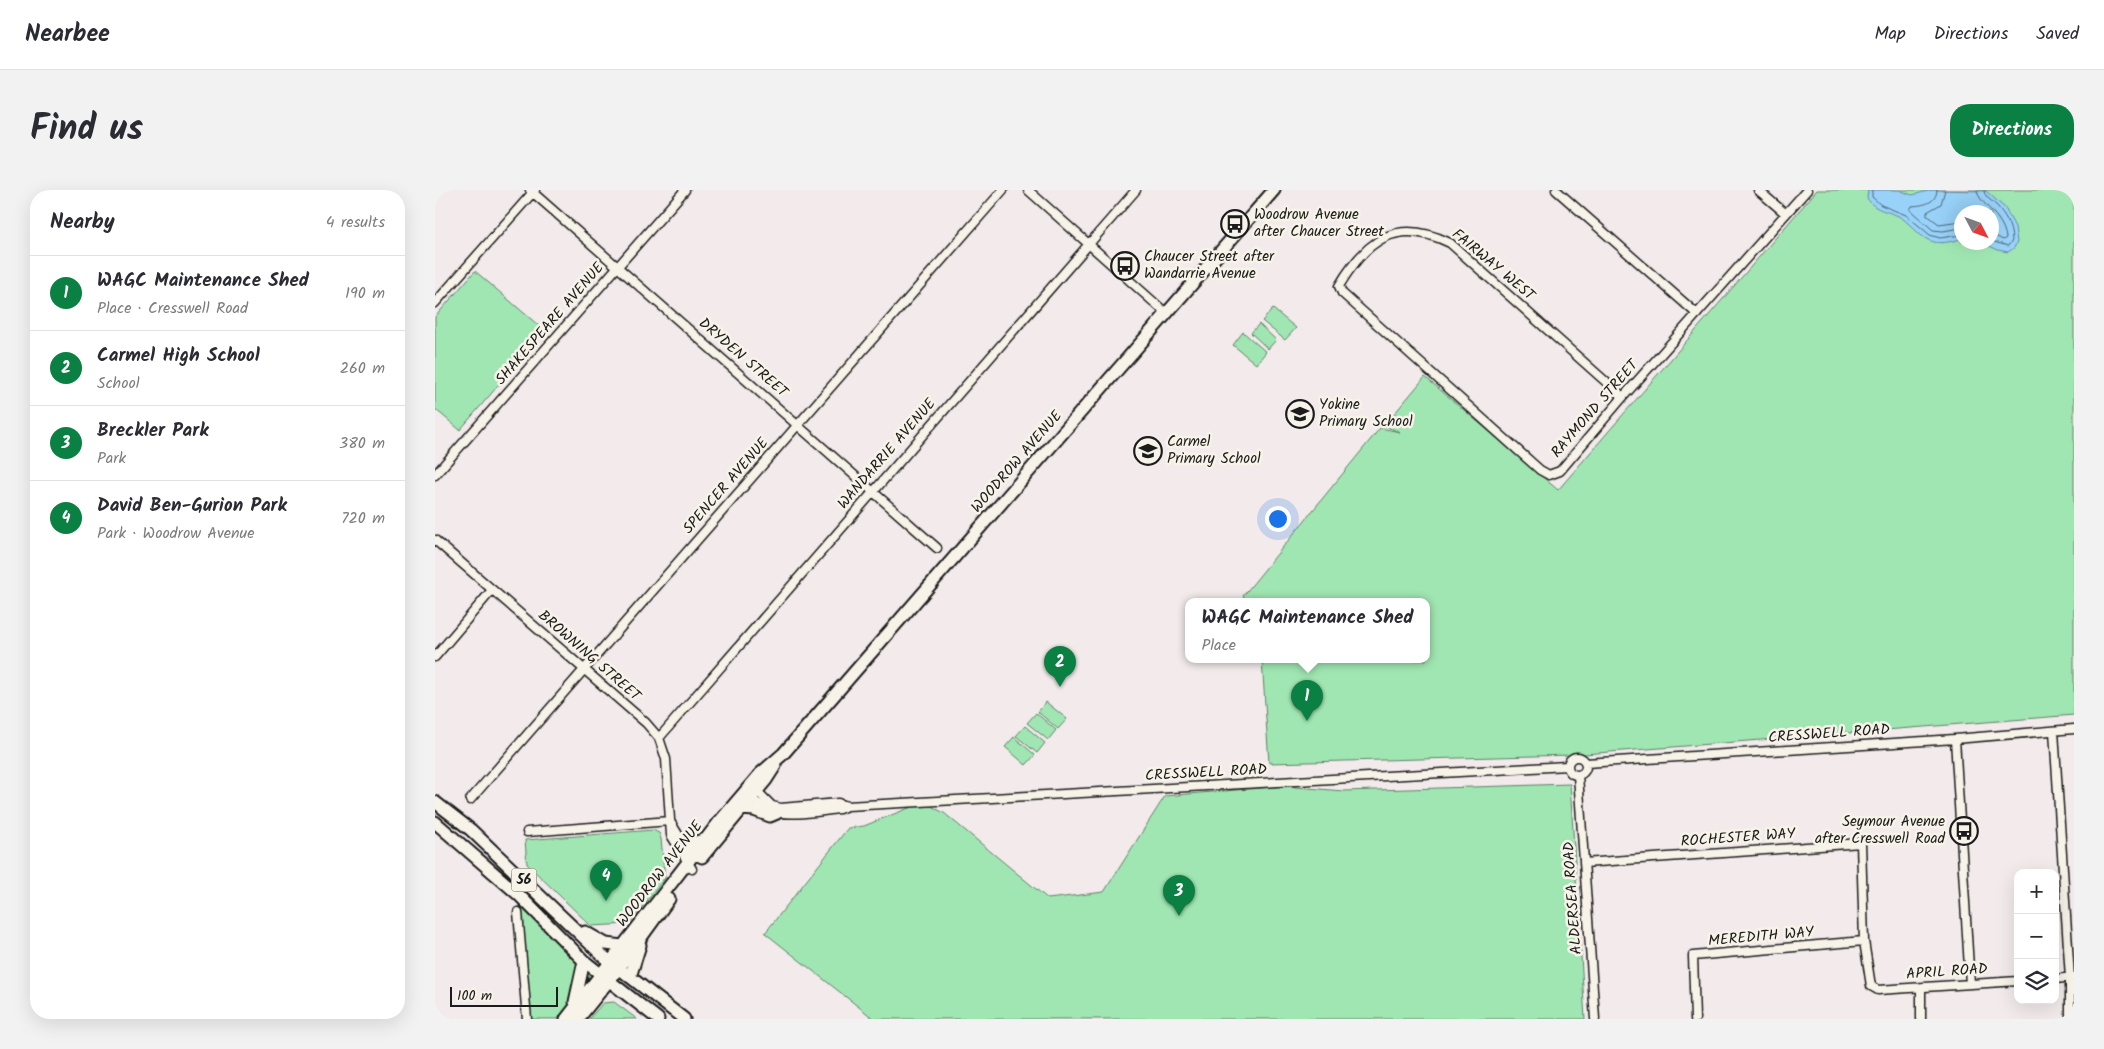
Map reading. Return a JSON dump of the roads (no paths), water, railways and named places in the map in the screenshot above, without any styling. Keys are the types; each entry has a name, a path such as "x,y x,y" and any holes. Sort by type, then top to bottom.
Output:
{"main road":[{"name":"WOODROW AVENUE","path":"572,1016 615,964 642,938 693,862 706,839 751,791 1274,190"},
{"name":"WOODROW AVENUE","path":"615,964 622,946 741,809 751,791"},
{"name":"56","path":"435,802 471,830 615,964 684,1019"},
{"path":"741,809 754,810 770,816 777,813"},
{"name":"56","path":"435,822 518,894 585,961 658,1019"},
{"path":"681,840 693,843 706,839"},
{"path":"572,926 601,942 622,946"},
{"path":"630,977 642,938"},
{"path":"572,1016 585,961"}],"street":[{"name":"SHAKESPEARE AVENUE","path":"435,475 685,190"},
{"name":"SPENCER AVENUE","path":"470,800 1003,190"},
{"path":"1028,190 1166,313"},
{"name":"WANDARRIE AVENUE","path":"659,738 1136,190"},
{"path":"1556,190 1697,314"},
{"path":"1758,190 1786,214"},
{"name":"RAYMOND STREET","path":"1339,286 1342,293 1540,470 1549,475 1560,471 1623,397 1807,190"},
{"name":"DRYDEN STREET","path":"532,191 937,548"},
{"path":"435,303 532,191"},
{"name":"FAIRWAY WEST","path":"1339,286 1347,272 1366,250 1389,234 1412,232 1431,234 1450,243 1623,397"},
{"name":"BROWNING STREET","path":"435,540 646,723 659,738 666,759 671,835 693,862"},
{"path":"435,658 492,590"},
{"name":"CRESSWELL ROAD","path":"777,813 822,811 847,806 1567,766 1569,760 1575,756 1582,758 1586,764 2074,729"},
{"path":"2054,731 2072,978 2070,1019"},
{"path":"1955,739 1970,984"},
{"path":"1567,766 1572,774 1579,775 1585,771 1586,764"},
{"name":"ALDERSEA ROAD","path":"1579,775 1595,1019"},
{"path":"751,791 763,808 777,813"},
{"name":"CRESSWELL ROAD","path":"751,791 772,806 781,808 838,803 847,806"},
{"path":"527,832 670,821"},
{"name":"BROWNING STREET","path":"670,821 693,862"},
{"name":"ROCHESTER WAY","path":"1584,863 1861,843 1864,941 1871,986 1878,990"},
{"path":"518,912 527,1019"},
{"name":"MEREDITH WAY","path":"1695,1019 1693,956 1864,941"},
{"path":"2059,979 2072,978"},
{"name":"APRIL ROAD","path":"1878,990 2014,981"},
{"path":"1921,988 1921,1019"}],"water":[{"path":"1868,190 1899,190 1912,195 1932,190 1986,191 2005,208 2015,227 2017,242 2014,248 2008,252 1998,250 1999,205 1954,205 1954,241 1941,243 1921,236 1903,219 1879,209 1867,198"}],"place":[{"name":"Woodrow Avenue after Chaucer Street","path":"1235,224"},
{"name":"Chaucer Street after Wandarrie Avenue","path":"1125,266"},
{"name":"Yokine Primary School","path":"1300,414"},
{"name":"Carmel Primary School","path":"1148,451"},
{"name":"Carmel High School","path":"1060,687"},
{"name":"WAGC Maintenance Shed","path":"1307,721"},
{"name":"Seymour Avenue after Cresswell Road","path":"1964,831"},
{"name":"David Ben-Gurion Park","path":"606,901"},
{"name":"Breckler Park","path":"1179,916"}]}
